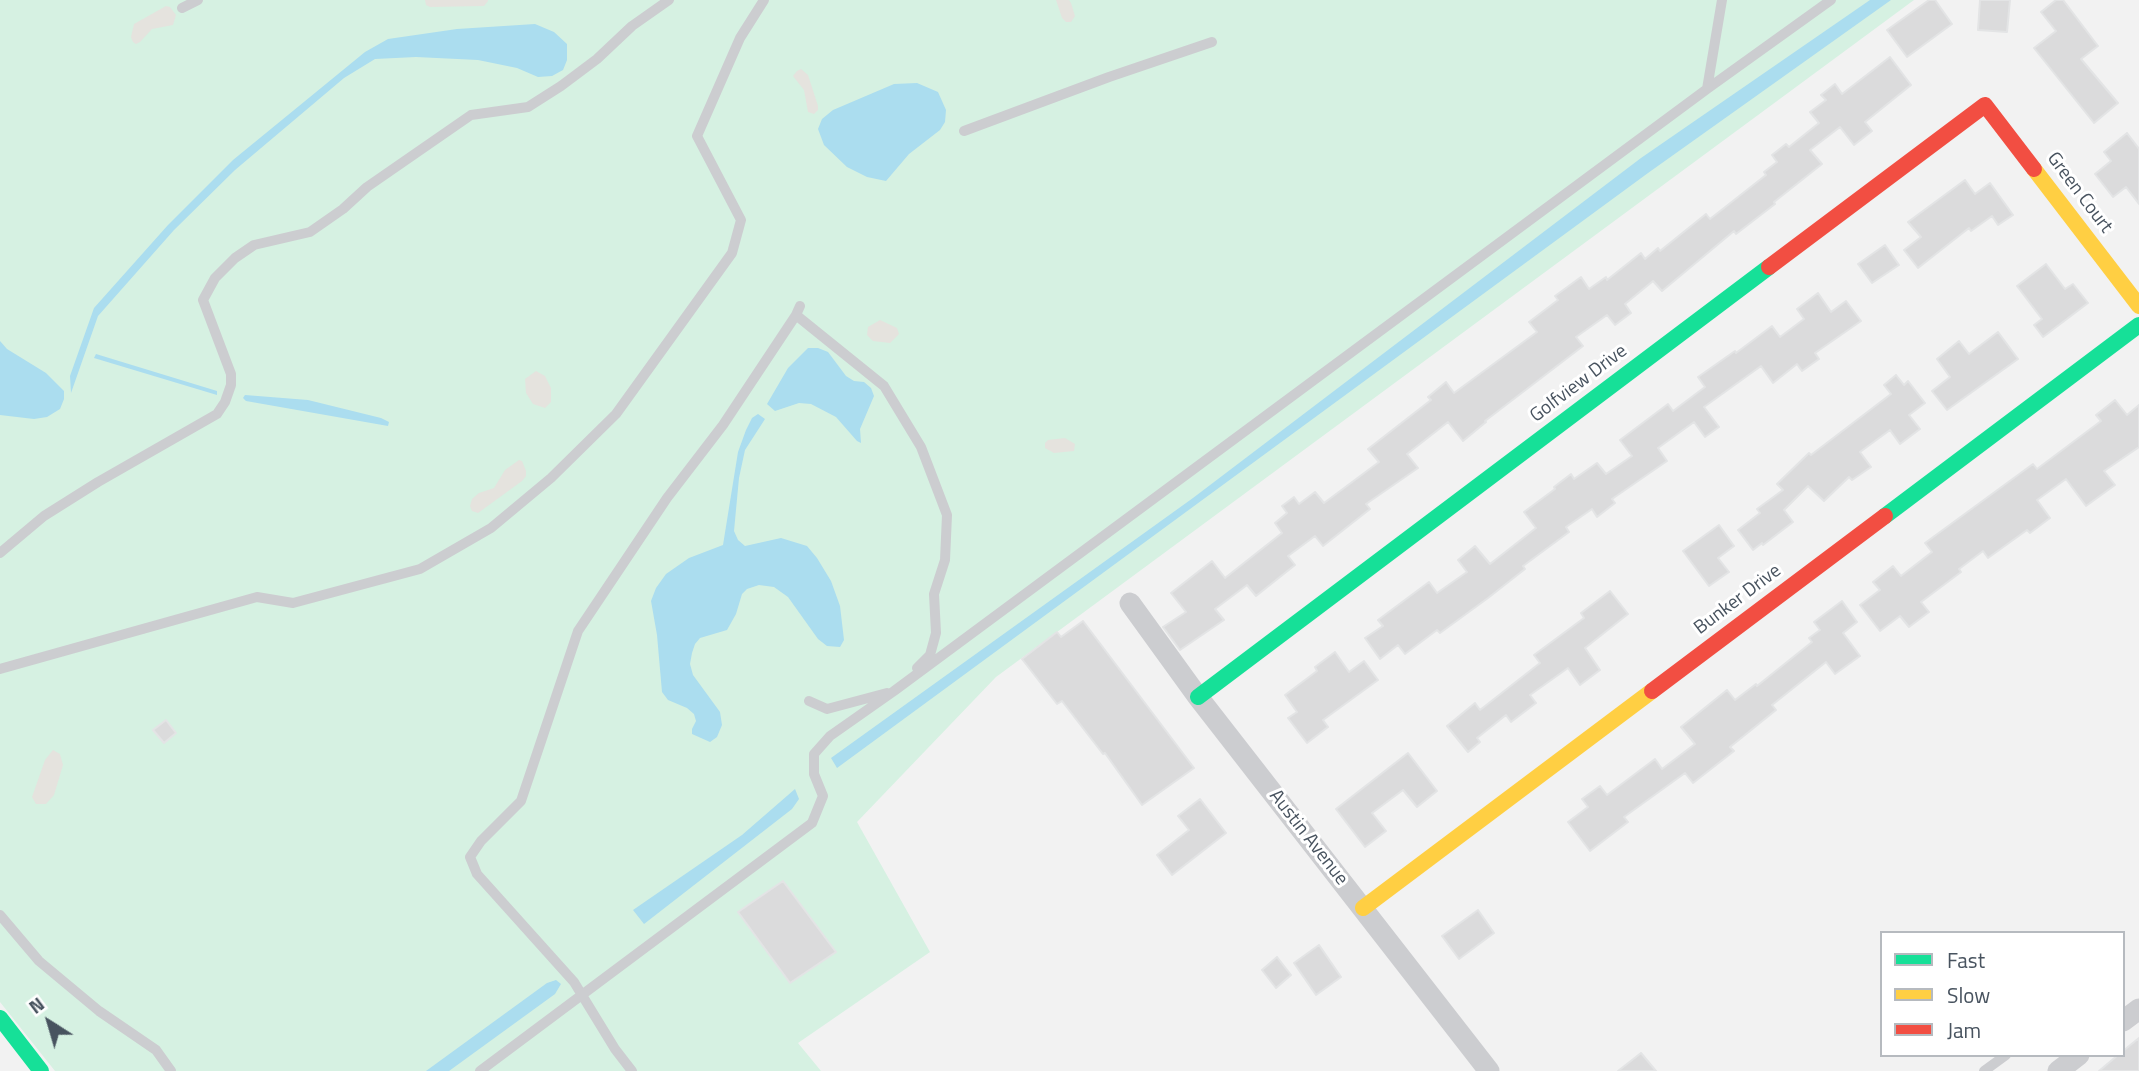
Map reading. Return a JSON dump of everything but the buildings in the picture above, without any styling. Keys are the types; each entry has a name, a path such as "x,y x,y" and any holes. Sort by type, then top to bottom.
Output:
{"street":[{"name":"Green Court","path":"1985,105 2139,306"},
{"name":"Golfview Drive","path":"1198,697 1985,105"},
{"name":"Bunker Drive","path":"1363,908 2139,325"},
{"name":"Austin Avenue","path":"1130,603 1198,697 1489,1071"},
{"path":"0,1018 41,1071"},
{"path":"2058,1071 2076,1057"}],"lane":[{"path":"182,8 198,0"},
{"path":"0,553 44,516 217,414 231,385 231,374 203,300 215,278 235,258 254,246 310,232 368,187 471,115 528,107 597,59 632,26 669,0"},
{"path":"0,669 257,597 293,603 420,569 491,528 551,478 616,414 732,253 741,220 697,136 740,38 764,0"},
{"path":"1707,89 1722,0"},
{"path":"480,1071 812,823 823,796 814,774 814,754 830,736 1830,0"},
{"path":"964,131 1212,42"},
{"path":"632,1071 615,1049 574,982 477,874 470,857 481,841 521,801 578,631 667,498 723,425 798,311 884,386 921,447 947,516 945,560 934,594 936,633 930,655 894,691 827,709 809,701"},
{"path":"0,915 39,961 99,1012 156,1051 172,1071"},
{"path":"1984,1071 2003,1057"}],"green space":[{"path":"0,0 1914,0 996,677 857,822 930,952 798,1043 821,1071 55,1071 0,1002"}],"sand":[{"path":"425,0 488,1 484,6 430,7"},
{"path":"1056,0 1069,0 1075,16 1071,22 1062,18"},
{"path":"166,6 176,15 173,25 152,29 140,42 133,42 131,37 134,24"},
{"path":"801,69 808,75 818,106 814,114 808,112 804,90 793,76"},
{"path":"880,320 897,328 899,334 890,343 873,341 867,335 868,327"},
{"path":"536,371 545,376 551,388 551,402 545,408 533,404 526,393 525,379"},
{"path":"1065,438 1075,444 1074,451 1054,453 1045,448 1048,440"},
{"path":"519,460 526,471 522,481 478,513 472,511 472,499 479,493 494,488 505,470"},
{"path":"53,750 60,754 63,765 54,795 46,804 36,804 32,797 45,760"}],"water":[{"path":"1870,0 1891,0 1648,173 837,768 831,758 1193,498 1641,158"},
{"path":"535,24 554,32 567,44 567,60 563,70 552,76 538,77 517,68 478,60 416,57 375,59 344,78 235,170 174,230 98,316 71,393 70,376 94,308 168,225 233,160 365,52 388,39 457,29"},
{"path":"917,83 938,92 946,110 945,122 940,130 909,154 886,181 867,177 847,167 824,145 818,129 822,119 833,110 894,84"},
{"path":"0,341 7,349 46,373 64,391 60,409 47,417 34,419 0,415"},
{"path":"808,348 828,352 846,376 854,381 864,382 871,388 874,396 860,429 861,443 836,417 811,404 799,403 775,411 767,404 788,368"},
{"path":"96,354 217,391 217,395 94,358"},
{"path":"245,395 308,400 389,422 388,426 246,401 243,398"},
{"path":"758,414 765,419 745,450 739,478 734,531 745,546 781,538 807,546 831,581 840,606 844,640 840,647 827,646 818,639 788,597 774,587 759,585 747,589 742,594 736,614 727,630 700,638 692,653 690,664 693,675 720,712 722,725 717,737 710,742 692,734 696,721 694,714 668,700 662,692 651,601 666,574 689,558 723,545 738,452 752,418"},
{"path":"795,789 799,799 792,809 644,924 633,910 742,835"},
{"path":"556,980 561,984 555,994 449,1071 426,1071 547,983"}],"traffic: fast":[{"path":"1198,697 1769,267"},
{"path":"1885,516 2139,325"},
{"path":"0,1018 41,1071"}],"traffic: slow":[{"path":"2034,169 2139,306"},
{"path":"1363,908 1652,691"}],"traffic: jam":[{"path":"1769,267 1985,105 2034,169"},
{"path":"1652,691 1885,516"}]}
